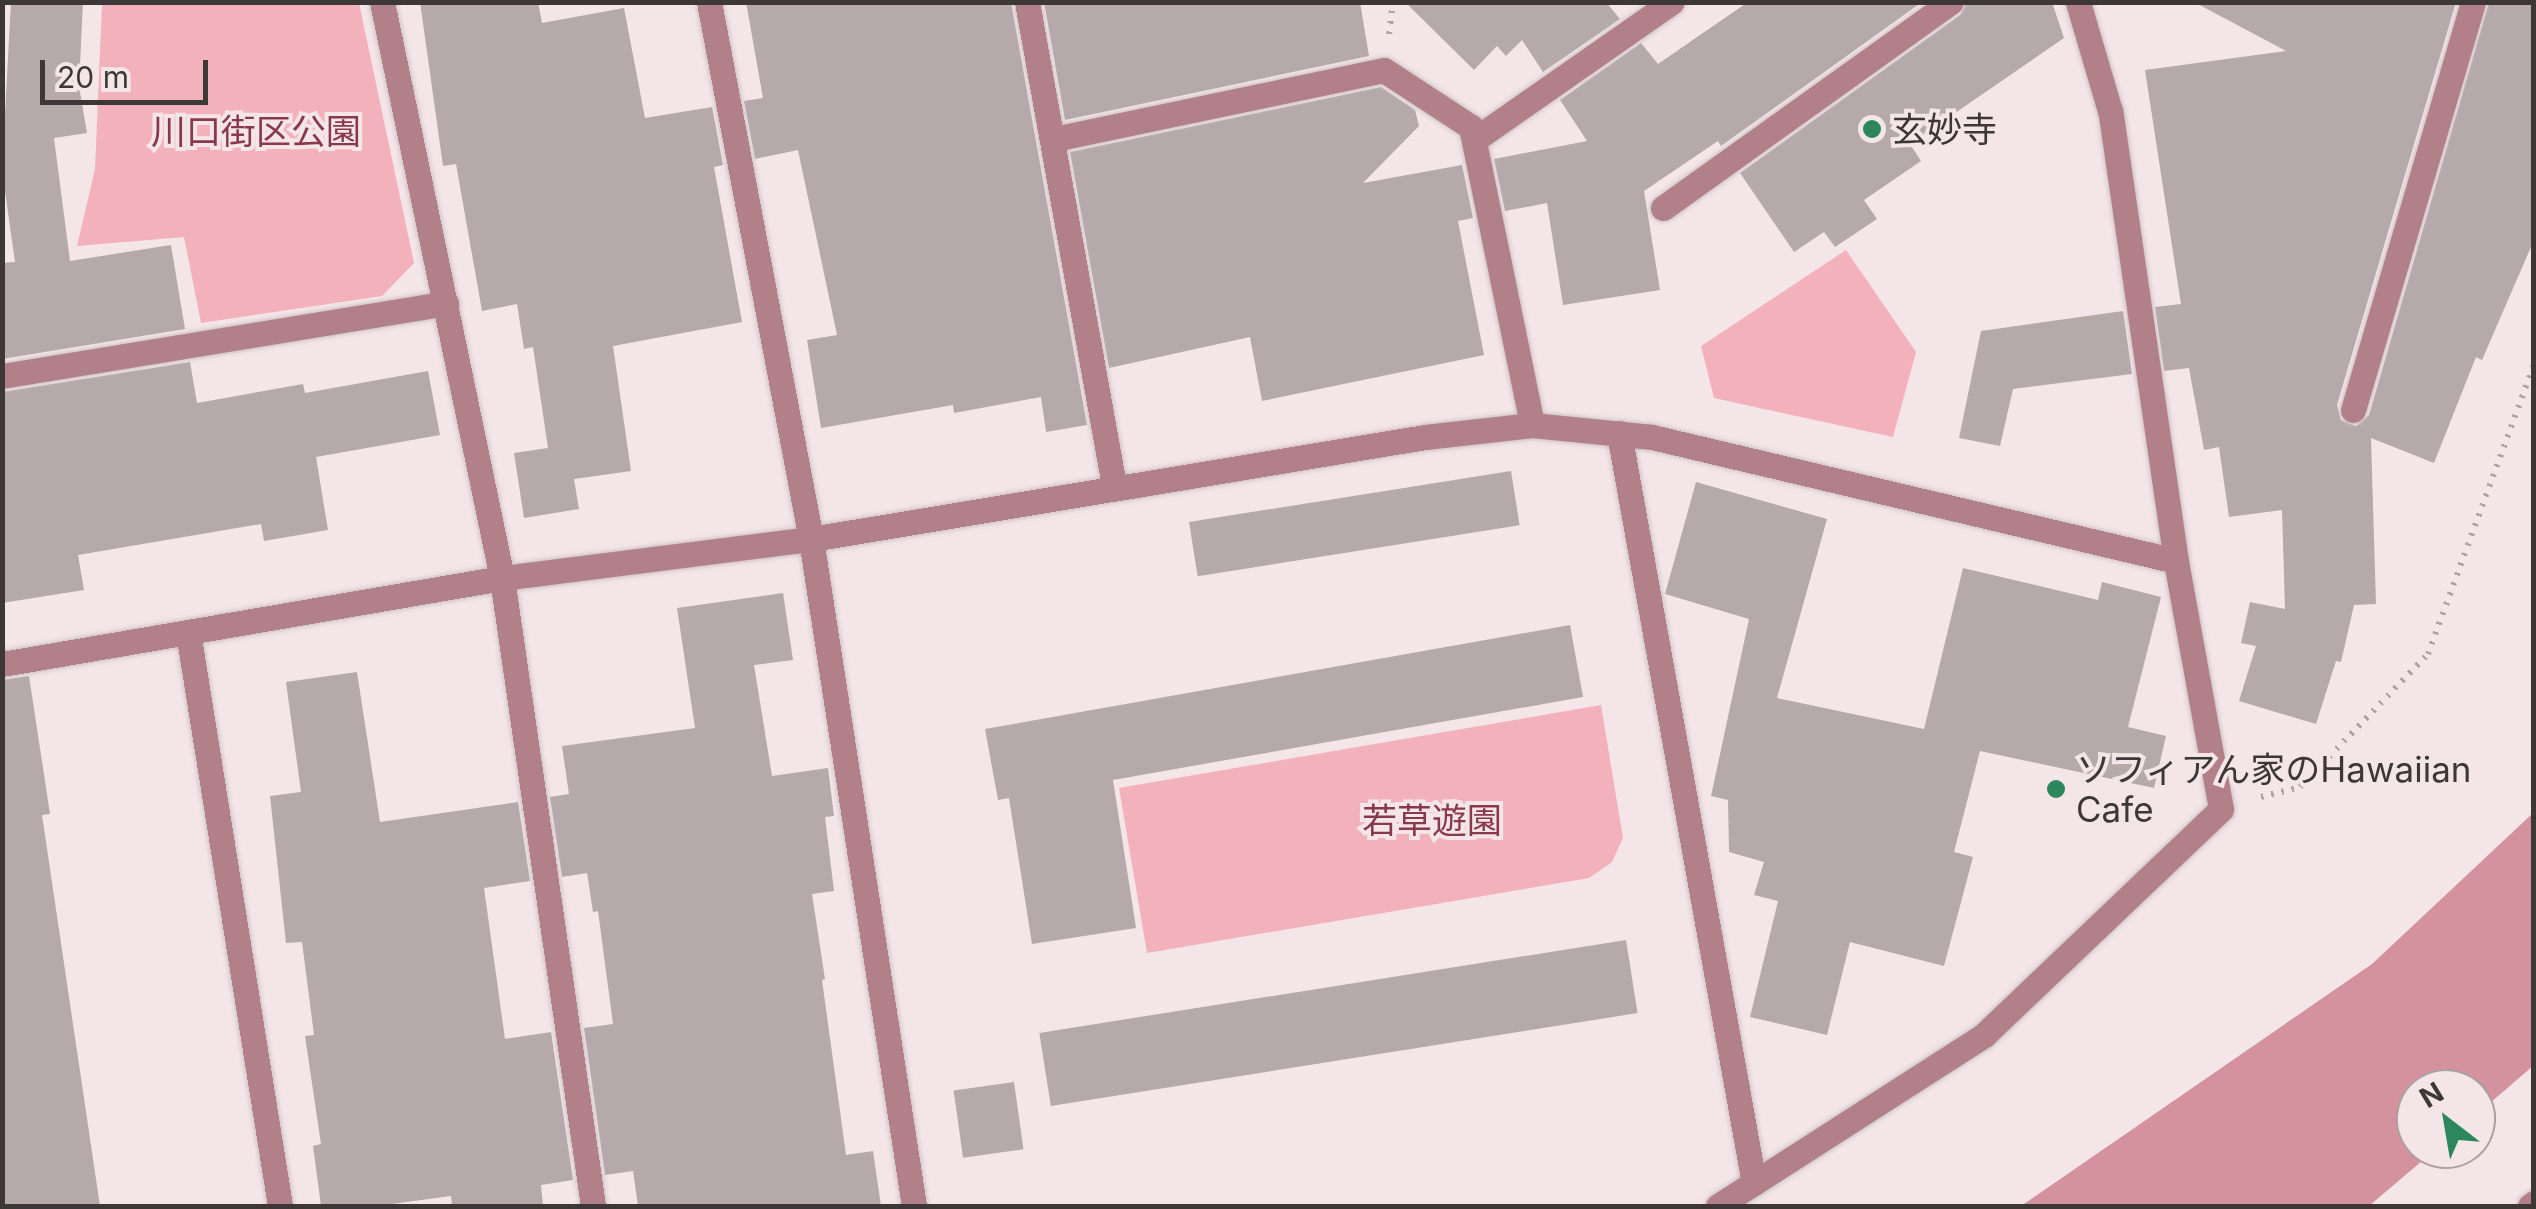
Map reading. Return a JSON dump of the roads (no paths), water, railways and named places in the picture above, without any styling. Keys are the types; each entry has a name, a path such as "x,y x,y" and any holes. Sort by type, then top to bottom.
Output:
{"street":[{"path":"382,2 502,578 593,1206"},
{"path":"709,2 811,538 914,1206"},
{"path":"1027,2 1114,486"},
{"path":"1474,140 1672,2"},
{"path":"1663,208 1951,2"},
{"path":"1718,1206 1984,1035 2220,808 2176,561 2110,111 2078,2"},
{"path":"2353,410 2474,2"},
{"path":"1054,139 1384,70 1471,126 1532,425"},
{"path":"2,376 446,303"},
{"path":"2,664 502,578 811,538 1424,436 1532,425 1652,437 2176,561"},
{"path":"1619,433 1754,1183"},
{"path":"188,632 280,1206"}],"place":[{"name":"玄妙寺","path":"1872,129"},
{"name":"ソフィアん家のHawaiian Cafe","path":"2056,789"}],"park label":[{"name":"川口街区公園","path":"256,131"},
{"name":"若草遊園","path":"1432,820"}]}
